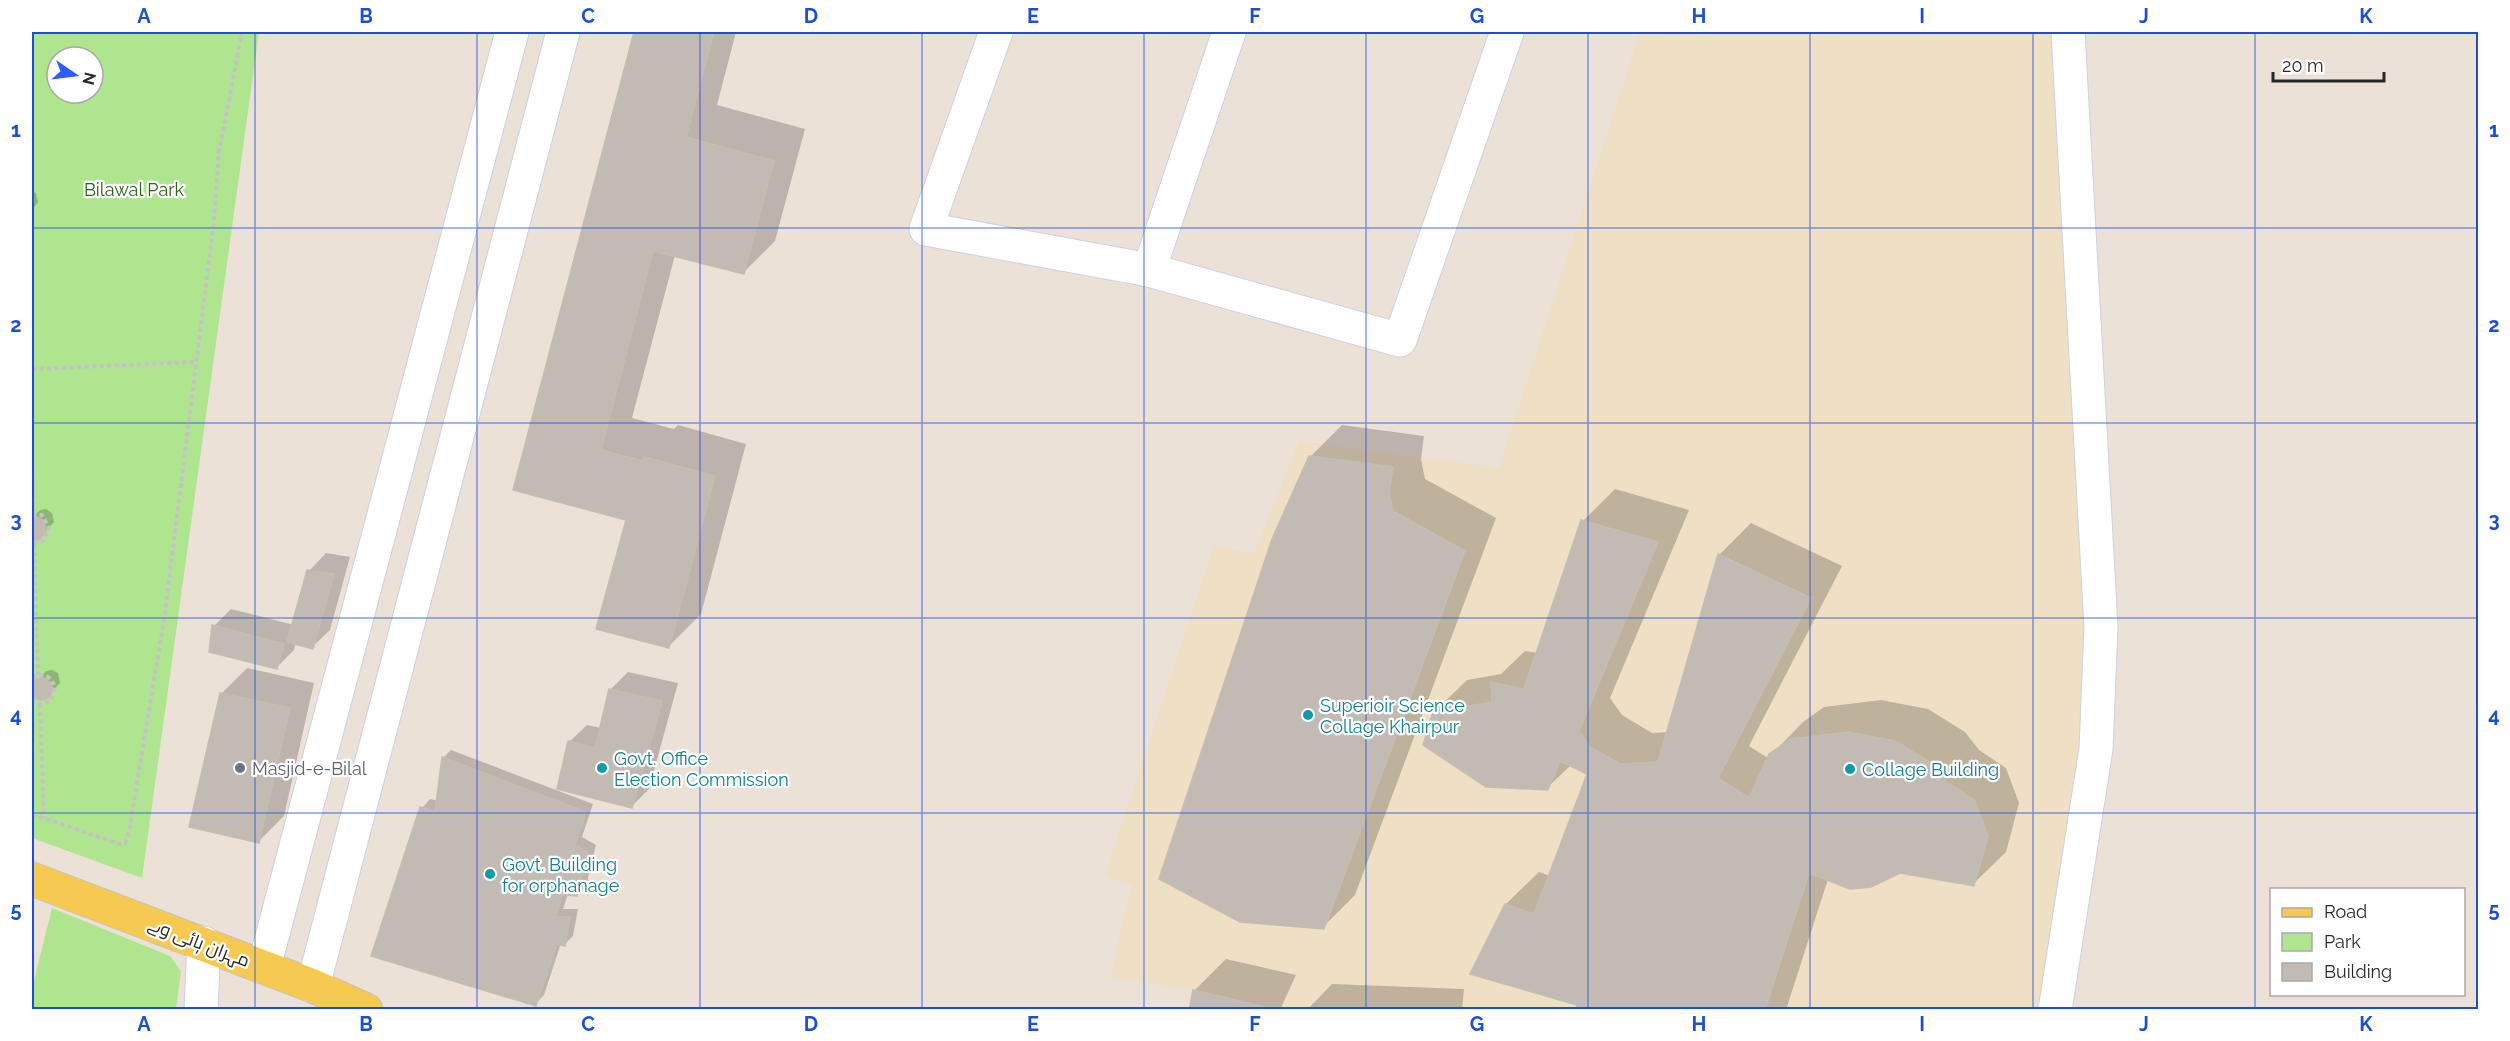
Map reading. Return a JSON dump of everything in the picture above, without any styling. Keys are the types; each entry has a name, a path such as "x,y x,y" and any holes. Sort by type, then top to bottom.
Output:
{"main road":[{"name":"مہران ہائی وے","path":"32,879 204,943 366,1010"}],"street":[{"path":"264,967 512,32"},
{"path":"312,986 563,32"},
{"path":"996,32 926,229 1149,270 1400,340 1507,32"},
{"path":"1149,270 1229,32"},
{"path":"2055,1010 2096,749 2101,627 2068,32"},
{"path":"201,1010 204,943"}],"path":[{"path":"32,814 118,844 124,843 128,837 164,620 214,221 219,152 242,32"},
{"path":"32,202 32,216"},
{"path":"32,369 195,362"},
{"path":"32,457 33,514 45,519 49,528 47,537 33,543 38,675"},
{"path":"32,678 38,675 47,676 55,688 50,701 40,704 32,701"},
{"path":"40,704 44,818"}],"shaded area":[{"path":"1640,32 2051,32 2098,703 2043,1009 1189,1009 1193,990 1110,978 1132,885 1105,876 1214,546 1254,554 1299,441 1499,468"}],"green space":[{"name":"Bilawal Park","path":"32,32 259,32 142,878 32,838"},
{"path":"52,908 170,956 181,971 176,1009 32,1009 32,989"}],"building":[{"path":"634,32 714,32 686,137 774,161 744,274 653,251 601,450 643,461 644,457 715,476 669,648 596,629 626,520 513,490"},
{"name":"Superioir Science Collage Khairpur","path":"1309,456 1393,467 1389,492 1393,511 1465,551 1324,929 1240,922 1159,879 1272,539"},
{"path":"37,517 44,521 46,532 39,540 32,540 32,518"},
{"name":"Collage Building","path":"1581,520 1658,542 1579,731 1590,747 1620,764 1658,762 1718,554 1811,598 1718,778 1749,798 1769,754 1791,739 1848,732 1895,741 1933,764 1947,782 1974,800 1988,836 1974,886 1900,873 1871,887 1850,889 1809,873 1765,1010 1576,1010 1577,1005 1470,974 1505,904 1534,914 1587,774 1560,761 1548,790 1486,787 1423,745 1433,712 1492,702 1491,682 1524,689"},
{"path":"307,570 334,574 313,649 287,642"},
{"path":"212,625 284,644 277,669 209,652"},
{"path":"41,678 49,681 52,689 49,697 41,700 33,697 30,689 33,681"},
{"name":"Govt. Office Election Commission","path":"609,689 662,701 632,808 557,789 568,741 595,748"},
{"name":"Masjid-e-Bilal","path":"220,693 290,708 259,843 189,827"},
{"name":"Govt. Building for orphanage","path":"442,757 586,812 575,845 588,853 577,896 562,895 556,917 570,917 565,946 557,944 536,1006 371,956 420,807 435,811"},
{"path":"1193,990 1265,1007 1189,1010"}],"place":[{"name":"Superioir Science Collage Khairpur","path":"1308,715"},
{"name":"Masjid-e-Bilal","path":"240,768"},
{"name":"Govt. Office Election Commission","path":"602,768"},
{"name":"Collage Building","path":"1850,769"},
{"name":"Govt. Building for orphanage","path":"490,874"}]}
